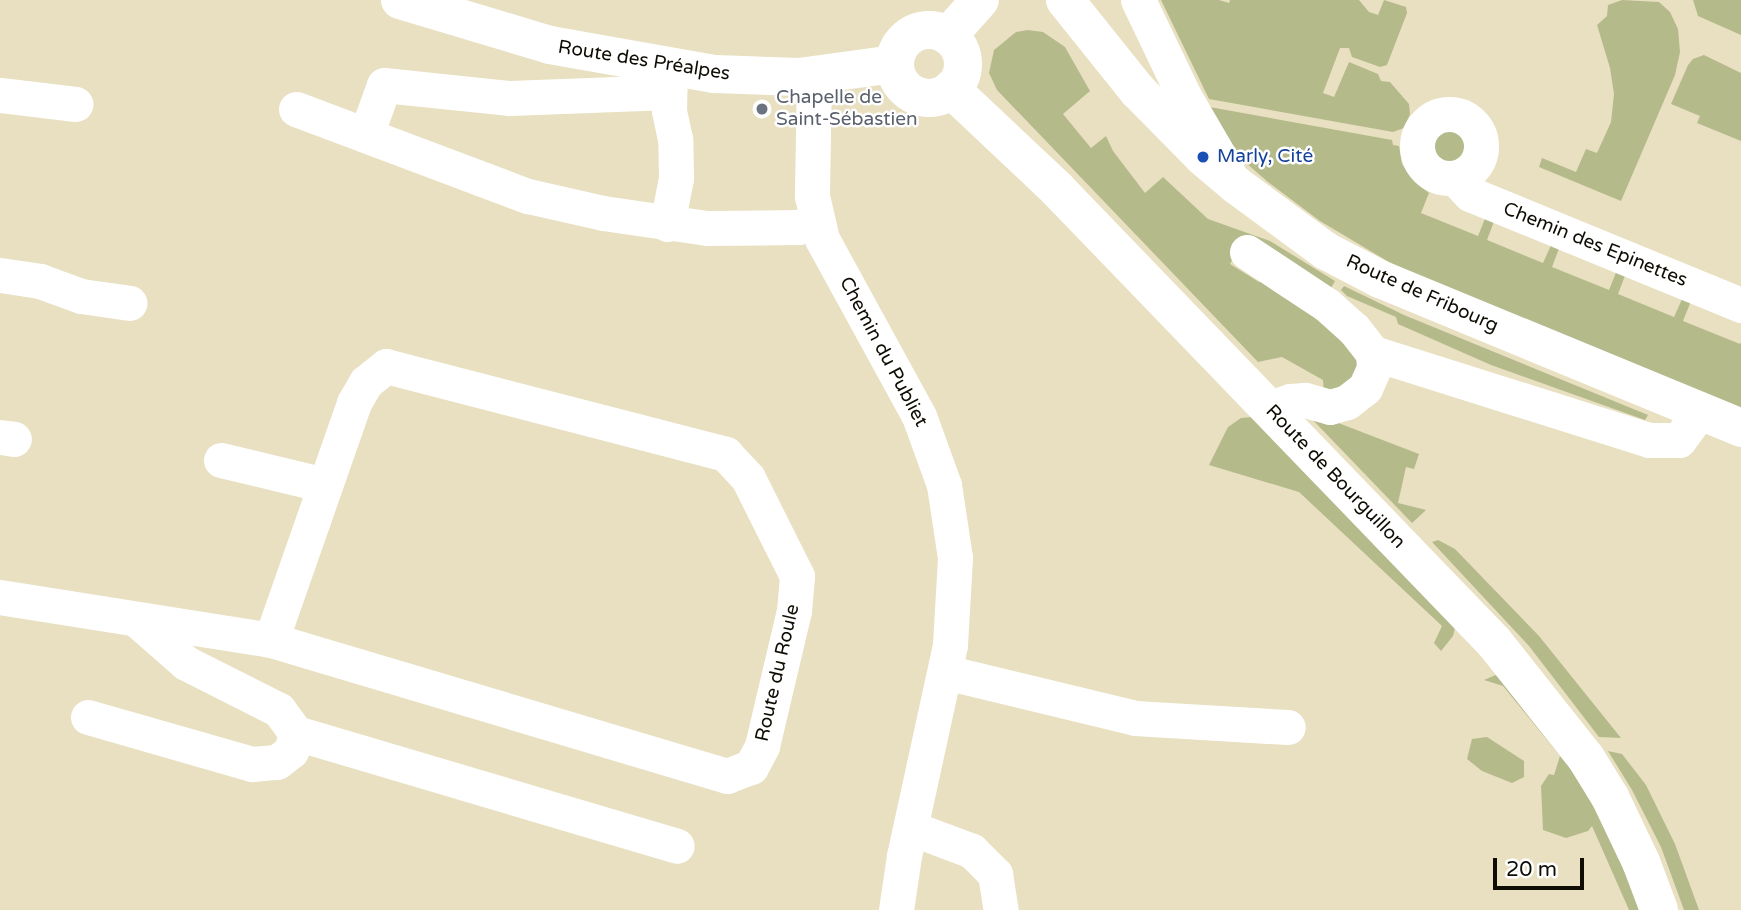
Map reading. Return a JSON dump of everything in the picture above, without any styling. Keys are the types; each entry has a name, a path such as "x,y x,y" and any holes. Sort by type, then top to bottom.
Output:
{"main road":[{"name":"Route des Préalpes","path":"400,0 670,80 814,76 894,65"},
{"path":"948,36 980,0"},
{"name":"Route de Fribourg","path":"1065,0 1138,91 1203,158 1326,251 1380,279 1741,428"},
{"path":"928,30 948,36 961,52 963,62 957,82 951,89 931,98 920,96 902,85 894,65 896,54 908,36 928,30"},
{"name":"Route de Bourguillon","path":"951,89 1057,189 1494,642 1560,722 1609,797 1641,862 1659,910"}],"street":[{"path":"1138,0 1184,96 1236,185"},
{"name":"Chemin du Publiet","path":"814,76 811,196 817,222 822,239 919,416 944,485 955,558 950,645 896,910"},
{"path":"366,135 384,85 510,98 670,80 676,178 667,223"},
{"path":"0,95 75,104"},
{"path":"296,109 528,196 667,223 707,228 798,227 817,222"},
{"name":"Chemin des Epinettes","path":"1455,178 1470,194 1741,305"},
{"path":"1247,252 1327,305 1354,329 1373,354 1374,368 1365,388 1347,402 1330,407 1305,400 1290,401 1270,408"},
{"path":"0,275 40,281 81,296 130,303"},
{"path":"1373,354 1649,440 1679,440 1700,411"},
{"name":"Route du Roule","path":"0,597 271,640 727,776 751,767 762,746 794,611 797,576 748,478 726,454 386,366 366,382 354,403 271,640"},
{"path":"221,460 325,485"},
{"path":"137,620 186,663 279,710 296,733 677,846"},
{"path":"945,672 1135,718 1288,727"},
{"path":"88,717 252,764 277,762 292,751 296,733"},
{"path":"911,828 972,851 995,874 1001,910"}],"green space":[{"path":"1161,0 1219,0 1229,3 1230,0 1359,0 1369,12 1378,15 1384,0 1406,7 1407,13 1387,65 1380,67 1352,57 1349,48 1340,48 1323,93 1334,97 1349,62 1378,74 1381,81 1390,82 1409,104 1410,114 1404,128 1393,132 1209,99"},
{"path":"1622,0 1659,2 1670,12 1678,29 1680,52 1675,75 1621,201 1539,167 1542,158 1576,172 1586,149 1597,153 1611,122 1614,94 1610,68 1597,25 1607,16 1608,5"},
{"path":"1693,0 1741,0 1741,35 1698,16"},
{"path":"1016,32 1043,32 1065,47 1090,91 1063,114 1091,148 1106,136 1113,151 1145,193 1163,177 1208,219 1270,241 1335,281 1327,295 1244,239 1230,264 1259,282 1275,279 1356,350 1359,383 1324,394 1323,380 1282,357 1258,362 997,90 989,73 994,50"},
{"path":"1704,55 1741,73 1741,141 1697,123 1700,116 1671,104 1688,65 1693,59"},
{"path":"1204,106 1392,140 1393,145 1399,146 1402,164 1415,182 1429,193 1421,213 1478,236 1486,216 1495,219 1487,240 1543,263 1552,243 1560,246 1552,267 1609,290 1617,270 1626,273 1618,294 1674,317 1683,297 1691,301 1683,321 1740,344 1741,342 1741,410 1399,268 1320,221 1268,182 1238,156"},
{"path":"1450,129 1462,134 1467,146 1462,158 1450,163 1438,158 1433,146 1438,134"},
{"path":"1344,286 1404,315 1648,415 1645,420 1491,365 1398,324 1396,317 1347,296 1341,290"},
{"path":"1315,414 1419,454 1414,469 1406,467 1398,503 1426,510 1412,523 1308,415"},
{"path":"1252,417 1456,624 1453,636 1441,651 1434,643 1442,626 1299,492 1209,465 1228,427 1241,418"},
{"path":"1438,540 1455,549 1539,636 1621,738 1599,737 1529,646 1432,542"},
{"path":"1498,674 1596,800 1642,910 1629,910 1592,826 1588,831 1566,838 1543,830 1541,786 1549,774 1554,775 1560,756 1503,686 1484,680"},
{"path":"1487,737 1524,761 1524,777 1512,783 1482,771 1467,759 1472,739"},
{"path":"1608,751 1622,754 1646,785 1675,844 1699,910 1684,910 1661,847 1632,790"}],"place":[{"name":"Chapelle de Saint-Sébastien","path":"762,109"},
{"name":"Marly, Cité","path":"1203,157"}]}
